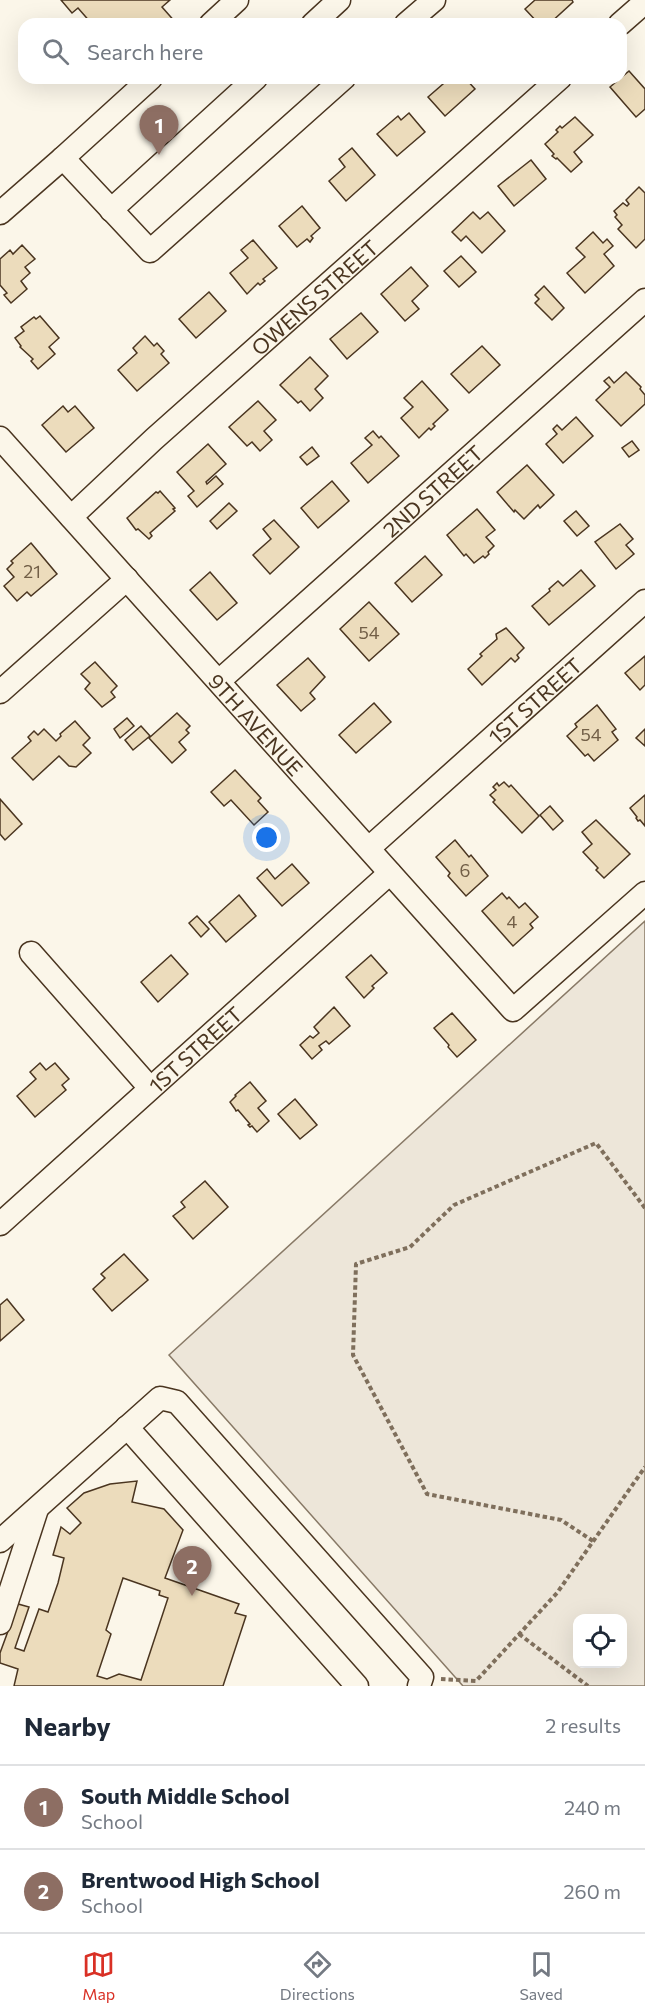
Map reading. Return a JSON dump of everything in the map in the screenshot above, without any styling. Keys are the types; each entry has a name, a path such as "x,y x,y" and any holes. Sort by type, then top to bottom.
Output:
{"street":[{"path":"218,18 237,0"},
{"path":"320,18 339,0"},
{"path":"413,18 434,0"},
{"path":"0,213 144,84"},
{"path":"111,210 249,84"},
{"path":"63,158 150,251 337,84"},
{"name":"OWENS STREET","path":"71,517 154,439 553,84"},
{"name":"2ND STREET","path":"219,681 645,300"},
{"name":"9TH AVENUE","path":"0,438 513,1010 645,893"},
{"path":"0,692 127,579"},
{"name":"1ST STREET","path":"369,848 645,601"},
{"name":"1ST STREET","path":"0,1224 390,873"},
{"path":"31,953 150,1088"},
{"path":"0,1541 160,1398 177,1402 421,1682"},
{"path":"127,1427 357,1686"},
{"path":"0,1623 3,1597 38,1508"}],"path":[{"path":"593,1541 561,1520 427,1494 353,1355 356,1264 410,1247 454,1204 596,1143 645,1208"},
{"path":"421,1682 476,1681 557,1593 645,1467"},
{"path":"519,1634 588,1686"}],"shaded area":[{"path":"645,921 645,1686 463,1686 169,1355"}],"building":[{"path":"61,0 170,0 162,7 172,18 87,18 78,8 72,13"},
{"path":"535,0 572,0 573,2 556,18 533,18 525,9"},
{"path":"629,71 645,89 645,109 636,117 610,87 614,84 627,84"},
{"path":"443,84 470,84 475,89 445,116 428,97"},
{"path":"409,113 425,132 397,156 377,134 398,116 401,120"},
{"path":"575,117 593,135 574,152 582,162 571,172 552,156 554,154 545,144 558,132 556,130 560,126 562,128"},
{"path":"352,148 375,175 346,201 329,181 345,167 339,159"},
{"path":"531,160 546,179 514,206 498,186"},
{"path":"639,187 645,193 645,239 636,248 618,229 622,225 615,217 617,215 614,211 623,203 627,206 629,204 626,200"},
{"path":"302,206 320,228 311,236 313,238 310,242 307,239 297,247 279,226"},
{"path":"473,212 480,219 488,212 505,231 482,253 466,236 461,241 452,232"},
{"path":"593,232 603,243 607,239 613,246 604,254 614,266 585,293 567,273 585,257 576,248"},
{"path":"253,240 277,268 263,279 265,281 260,285 258,283 247,294 230,273 248,258 241,250"},
{"path":"22,245 35,259 25,267 30,273 21,281 27,289 11,303 4,295 7,293 0,285 0,259 10,250 13,254"},
{"path":"461,256 476,272 459,287 444,271"},
{"path":"411,267 428,286 412,301 419,309 405,321 381,294"},
{"path":"544,286 564,308 552,320 535,303 539,299 535,295"},
{"path":"209,292 226,311 196,338 179,319"},
{"path":"361,313 378,332 347,359 330,339"},
{"path":"40,316 59,338 49,347 55,354 38,369 31,361 33,359 20,347 15,338 24,331 21,327 34,317 36,319"},
{"path":"145,336 154,346 157,343 164,351 161,354 169,363 137,391 118,370 137,353 133,348"},
{"path":"482,346 500,365 469,393 451,374"},
{"path":"310,357 328,376 315,389 323,398 310,411 301,401 298,403 280,385"},
{"path":"626,372 641,387 645,395 645,404 621,426 596,400 610,387 604,381 609,377 614,383"},
{"path":"422,381 448,410 433,424 435,426 431,430 429,428 419,438 401,418 413,407 404,398"},
{"path":"258,401 276,420 264,431 272,440 260,451 252,442 247,446 229,427"},
{"path":"63,406 68,412 75,406 94,428 66,452 42,425"},
{"path":"576,417 593,436 563,463 546,444 557,434 553,429 557,425 562,430"},
{"path":"373,431 379,438 381,436 399,456 368,483 351,463 372,445 365,438"},
{"path":"632,441 639,450 629,457 622,448"},
{"path":"208,444 226,464 206,482 207,484 216,476 223,484 197,507 188,496 194,491 177,472"},
{"path":"312,447 319,456 307,465 300,457"},
{"path":"527,465 554,495 540,508 538,505 524,519 515,510 514,512 497,492"},
{"path":"332,481 349,501 318,528 301,508"},
{"path":"160,491 175,511 150,533 152,536 149,539 138,529 136,530 127,518"},
{"path":"229,503 237,511 217,529 210,521"},
{"path":"477,509 495,530 486,537 494,546 488,552 489,554 474,563 466,554 464,556 447,535"},
{"path":"576,511 589,526 577,536 564,521"},
{"path":"274,520 299,547 270,574 253,555 271,539 263,529"},
{"path":"620,524 633,539 626,545 634,554 616,569 595,542"},
{"path":"31,543 57,574 31,596 27,592 17,601 4,586 14,577 7,569 13,563 11,561"},
{"path":"425,556 442,575 412,602 395,583"},
{"path":"581,570 595,586 549,625 532,606 558,581 563,586"},
{"path":"210,572 237,603 217,620 190,590"},
{"path":"369,602 399,634 369,661 340,629"},
{"path":"506,628 524,648 517,655 519,658 515,662 511,658 482,685 468,669 497,639 496,634"},
{"path":"645,656 645,685 640,690 625,673"},
{"path":"308,658 325,677 310,693 315,699 301,711 277,685"},
{"path":"95,662 117,686 111,692 115,697 102,707 85,689 90,683 81,674"},
{"path":"374,703 391,722 356,753 339,735"},
{"path":"597,705 616,729 612,732 618,740 594,761 588,754 585,756 567,736 577,727 575,724"},
{"path":"177,713 190,726 186,730 189,733 179,742 186,750 172,763 149,738"},
{"path":"127,718 134,726 120,738 114,729"},
{"path":"75,721 90,738 83,745 91,753 76,767 69,766 59,756 33,780 12,758 31,741 28,737 34,731 38,735 44,729 56,741 61,736 60,734"},
{"path":"141,726 150,736 133,750 125,740"},
{"path":"645,729 645,746 636,738"},
{"path":"235,770 261,798 258,801 268,812 254,825 231,800 224,806 211,792"},
{"path":"504,782 509,787 511,785 539,816 522,833 493,802 495,800 490,795 496,790 493,787 497,783 499,786"},
{"path":"645,795 645,826 640,820 638,821 630,808"},
{"path":"0,799 22,824 5,840 0,834"},
{"path":"550,806 563,821 553,830 540,815"},
{"path":"596,820 630,854 604,878 583,852 592,844 582,832"},
{"path":"455,840 488,876 466,896 448,876 450,873 436,857"},
{"path":"292,864 309,883 282,906 257,878 267,869 275,879"},
{"path":"502,893 519,908 525,903 538,917 530,924 533,928 513,946 482,911"},
{"path":"239,895 256,916 226,942 209,922"},
{"path":"197,916 209,929 201,937 189,923"},
{"path":"171,955 188,974 158,1002 141,982"},
{"path":"371,955 387,973 372,986 374,988 364,998 346,977"},
{"path":"334,1007 350,1026 329,1044 326,1041 319,1046 322,1050 312,1059 300,1045 310,1036 313,1038 319,1033 314,1027"},
{"path":"452,1013 476,1040 457,1057 434,1028"},
{"path":"40,1063 46,1070 55,1063 69,1079 62,1085 66,1090 35,1117 17,1096 36,1079 30,1072"},
{"path":"250,1082 266,1101 258,1108 269,1121 257,1132 248,1125 250,1124 230,1102"},
{"path":"295,1099 317,1125 300,1139 278,1114"},
{"path":"205,1181 228,1207 193,1239 173,1216 185,1207 181,1202"},
{"path":"124,1254 148,1280 112,1311 93,1289 105,1278 101,1274"},
{"path":"7,1299 24,1320 0,1341 0,1305"},
{"path":"137,1481 132,1502 164,1509 183,1530 165,1578 239,1604 235,1613 246,1616 223,1686 14,1686 18,1669 0,1663 0,1653 18,1604 29,1607 15,1648 24,1651 39,1609 48,1612 64,1558 53,1555 61,1527 70,1534 81,1523 67,1508 84,1493 110,1484","holes":["123,1578 160,1591 159,1595 168,1598 141,1680 119,1674 107,1679 97,1676 111,1634 106,1630"]}],"place":[{"name":"South Middle School","path":"159,155"},
{"name":"Brentwood High School","path":"192,1596"}]}
